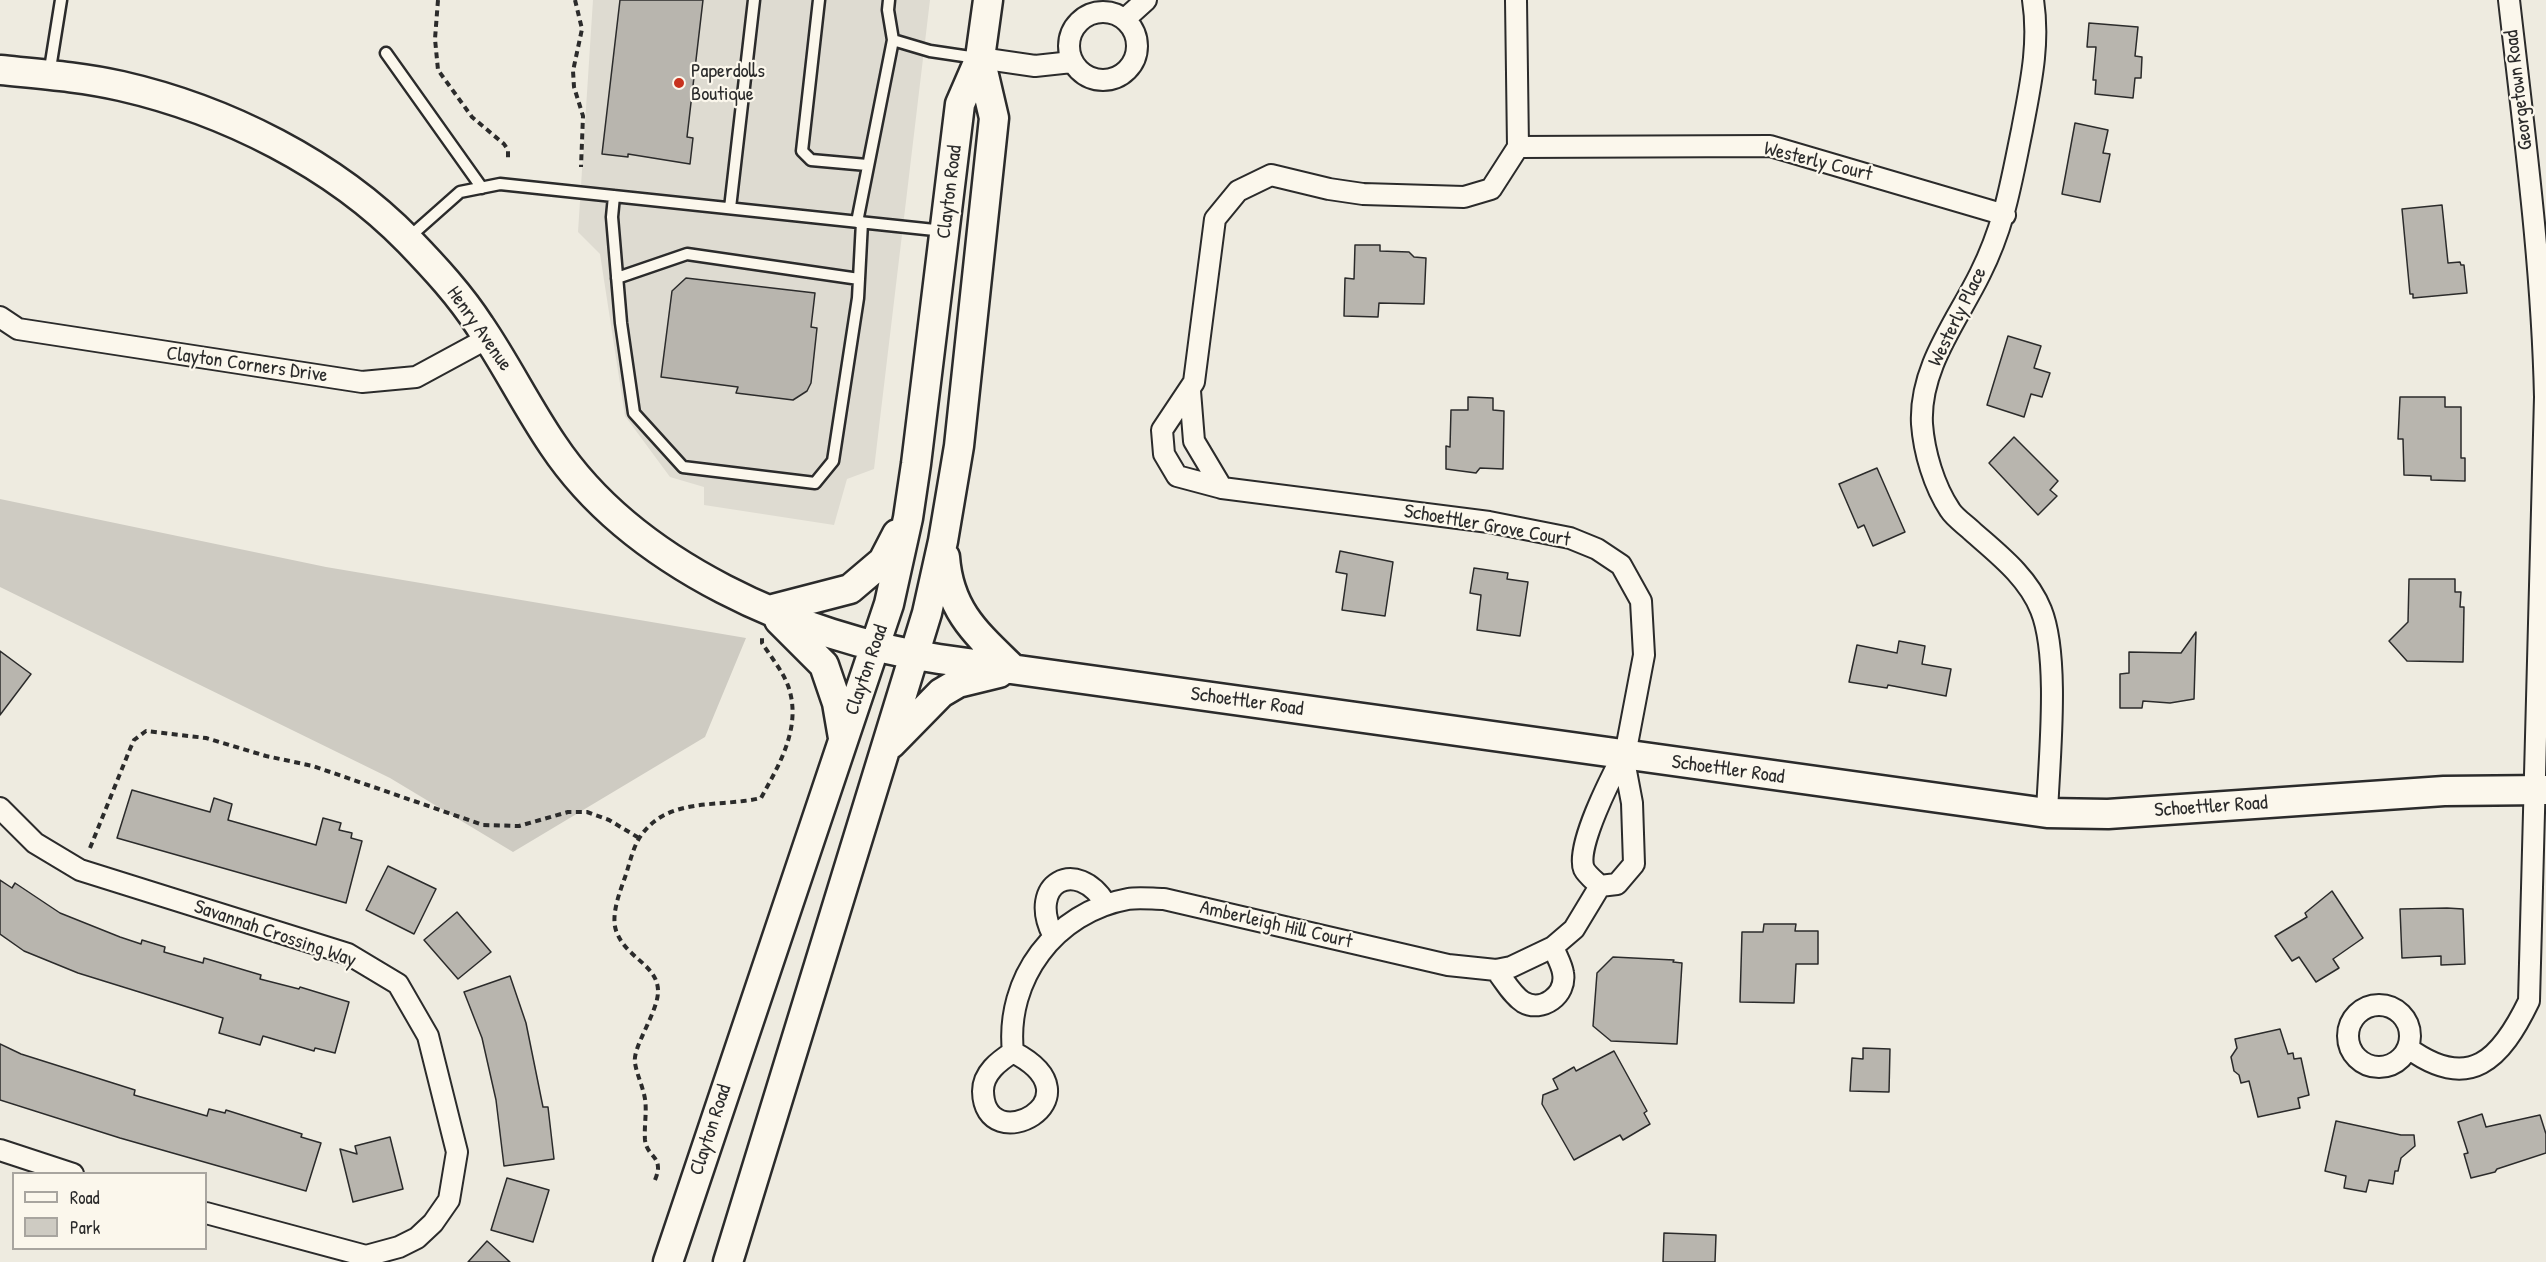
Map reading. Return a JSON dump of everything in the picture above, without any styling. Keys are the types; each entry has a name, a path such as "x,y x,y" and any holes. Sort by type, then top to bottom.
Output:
{"main road":[{"name":"Clayton Road","path":"668,1262 843,738 876,646 908,518 960,104 980,58 988,0"},
{"name":"Clayton Road","path":"728,1262 927,613 943,541 958,446 994,118 980,58"},
{"name":"Henry Avenue","path":"0,70 119,86 177,101 237,124 297,157 348,189 407,239 453,290 488,338 553,446 590,493 629,528 766,621 822,630 914,655"},
{"path":"766,621 850,589 883,561 908,518"},
{"path":"943,541 947,582 960,612 972,628 1013,669"},
{"path":"766,621 824,665 837,703 843,738"},
{"name":"Schoettler Road","path":"914,655 2047,813 2108,814 2444,791 2541,790"},
{"path":"885,750 941,693 958,683 1013,669"}],"street":[{"path":"1125,19 1146,0"},
{"path":"1516,0 1518,147"},
{"name":"Westerly Place","path":"2033,0 2036,18 2035,61 2005,215 1980,275 1933,363 1923,402 1922,424 1926,452 1950,512 2007,562 2028,586 2041,610 2050,647 2047,813"},
{"name":"Georgetown Road","path":"2408,1048 2427,1062 2447,1068 2473,1067 2497,1054 2515,1030 2529,1001 2541,790 2544,332 2530,177 2509,0"},
{"path":"1103,11 1125,19 1137,37 1135,60 1130,69 1110,80 1099,81 1078,71 1072,62 1069,39 1082,19 1091,13 1103,11"},
{"path":"980,58 1035,66 1072,62"},
{"name":"Westerly Court","path":"1518,147 1770,147 2005,215"},
{"name":"Schoettler Grove Court","path":"1518,147 1491,189 1464,197 1363,194 1329,189 1271,175 1238,191 1215,219 1194,382 1162,430 1164,454 1177,476 1222,488 1489,522 1570,538 1598,549 1621,565 1641,601 1644,655 1624,755"},
{"name":"Clayton Corners Drive","path":"0,317 18,329 362,382 416,377 488,338"},
{"name":"Schoettler Grove Court","path":"1190,390 1194,441 1222,488"},
{"path":"1624,755 1632,803 1634,864 1617,884 1600,886 1584,869 1582,854 1604,789 1624,755"},
{"name":"Savannah Crossing Way","path":"2,815 35,843 80,870 348,954 398,984 428,1036 457,1152 448,1200 433,1223 417,1238 399,1247 366,1256 207,1213"},
{"path":"1053,935 1044,906 1046,897 1057,882 1066,879 1084,881 1099,892 1106,904"},
{"name":"Amberleigh Hill Court","path":"1013,1052 1011,1034 1014,1009 1026,973 1053,935 1085,912 1106,904 1130,898 1164,899 1448,965 1496,970 1511,967 1553,947 1574,929 1600,886"},
{"path":"1496,970 1524,1002 1532,1005 1546,1003 1554,999 1563,983 1563,973 1553,947"},
{"path":"0,1150 70,1172"}],"lane":[{"path":"48,75 60,0"},
{"path":"730,208 754,0"},
{"path":"819,0 802,151 811,160 867,165"},
{"path":"614,196 612,217 617,278 634,413 683,467 815,483 833,461 859,279 860,222 867,165 893,40 888,10 890,0"},
{"path":"893,40 930,51 980,58"},
{"path":"386,53 482,188"},
{"path":"407,239 460,192 500,184 945,231"},
{"path":"617,278 687,254 859,279"}],"path":[{"path":"438,0 435,39 438,70 472,117 504,144 508,150 508,160"},
{"path":"574,0 582,29 573,71 574,87 583,116 581,167"},
{"path":"655,1180 659,1170 658,1160 645,1143 645,1098 634,1060 654,1010 658,990 653,972 626,950 615,930 617,899 639,838 659,816 696,805 741,803 761,798 789,742 791,729 790,692 762,643 766,621"},
{"path":"90,848 134,740 146,731 206,738 266,756 313,766 483,825 519,826 568,812 587,812 609,820 639,838"}],"shaded area":[{"path":"593,0 930,0 874,469 847,479 834,525 704,505 704,487 670,477 625,416 600,254 578,232"}],"green space":[{"path":"0,499 326,567 746,638 705,737 513,852 390,778 0,587"}],"building":[{"path":"620,0 703,0 687,137 693,138 690,164 628,154 628,157 602,154"},
{"path":"2089,23 2138,27 2135,56 2142,57 2141,78 2135,78 2133,98 2095,94 2096,80 2093,80 2096,47 2087,47"},
{"path":"2075,123 2108,130 2103,153 2110,154 2100,202 2062,194"},
{"path":"2442,205 2448,263 2460,262 2464,265 2467,293 2413,298 2413,294 2410,294 2402,209"},
{"path":"1355,245 1380,245 1380,251 1409,252 1414,257 1426,258 1424,304 1379,303 1378,317 1344,316 1345,278 1354,279"},
{"path":"686,278 815,293 811,327 817,328 811,383 807,391 793,400 736,393 738,387 661,377 672,291"},
{"path":"2008,336 2041,346 2034,368 2050,373 2042,397 2031,394 2024,417 1987,405"},
{"path":"1468,397 1493,398 1493,410 1504,411 1503,469 1480,468 1476,473 1446,469 1446,446 1450,447 1451,410 1468,410"},
{"path":"2400,397 2445,397 2445,407 2461,407 2461,458 2465,458 2465,481 2431,480 2431,476 2404,475 2403,439 2398,439"},
{"path":"2014,437 2058,481 2050,490 2057,496 2038,515 1989,463"},
{"path":"1877,468 1905,532 1873,546 1864,525 1858,528 1839,484"},
{"path":"1340,551 1393,562 1385,616 1342,610 1347,574 1336,572"},
{"path":"1474,568 1508,573 1507,579 1528,582 1520,636 1477,630 1481,595 1470,593"},
{"path":"2409,579 2455,579 2455,592 2461,592 2460,607 2464,607 2463,662 2407,661 2389,641 2408,622"},
{"path":"2196,632 2194,699 2170,703 2143,701 2142,708 2120,708 2120,674 2129,673 2129,652 2181,653"},
{"path":"1899,641 1925,646 1922,664 1951,669 1946,696 1888,685 1887,688 1849,682 1857,645 1897,653"},
{"path":"0,651 31,674 0,715"},
{"path":"132,790 210,812 214,798 232,804 228,820 316,845 323,818 341,823 339,830 352,833 351,838 362,841 346,903 117,838"},
{"path":"388,866 436,889 414,934 366,910"},
{"path":"0,880 12,888 15,883 60,913 120,937 141,944 142,940 165,947 164,952 203,963 204,958 261,975 260,979 299,989 300,987 349,1002 335,1053 315,1048 314,1051 263,1036 260,1045 219,1033 223,1018 78,973 24,951 0,934"},
{"path":"2332,891 2363,938 2333,959 2339,968 2316,982 2299,957 2292,961 2275,936 2307,917 2305,913"},
{"path":"2400,909 2463,909 2465,964 2441,965 2441,956 2402,958"},
{"path":"457,912 491,952 458,979 424,940"},
{"path":"1764,924 1796,924 1795,931 1818,931 1818,964 1796,964 1794,1003 1740,1002 1742,932 1763,932"},
{"path":"1613,957 1674,960 1673,962 1682,963 1677,1044 1611,1041 1593,1026 1597,973"},
{"path":"510,976 526,1023 543,1107 548,1107 554,1159 504,1166 496,1100 482,1038 464,992"},
{"path":"2280,1029 2288,1054 2293,1053 2294,1059 2301,1058 2309,1095 2298,1098 2300,1108 2258,1117 2249,1081 2241,1083 2239,1075 2234,1071 2231,1057 2237,1048 2235,1039"},
{"path":"0,1044 21,1054 135,1090 134,1095 207,1116 209,1109 225,1113 226,1110 302,1134 301,1137 321,1143 306,1191 120,1138 0,1100"},
{"path":"1863,1048 1890,1049 1889,1092 1850,1091 1852,1058 1863,1059"},
{"path":"1614,1051 1647,1111 1644,1113 1650,1124 1623,1140 1620,1135 1574,1160 1542,1104 1543,1095 1558,1089 1553,1079 1574,1067 1576,1071"},
{"path":"2482,1114 2486,1127 2540,1115 2546,1134 2546,1153 2497,1169 2495,1172 2471,1178 2464,1154 2468,1153 2458,1122"},
{"path":"2336,1121 2401,1135 2414,1135 2415,1146 2401,1158 2398,1171 2395,1171 2393,1184 2369,1180 2366,1192 2344,1188 2346,1176 2325,1171"},
{"path":"390,1137 403,1189 353,1202 340,1149 357,1154 355,1146"},
{"path":"507,1178 549,1190 533,1242 491,1230"},
{"path":"1664,1233 1716,1235 1715,1262 1663,1262"},
{"path":"487,1241 510,1262 468,1262"}],"place":[{"name":"Paperdolls Boutique","path":"679,83"}]}
